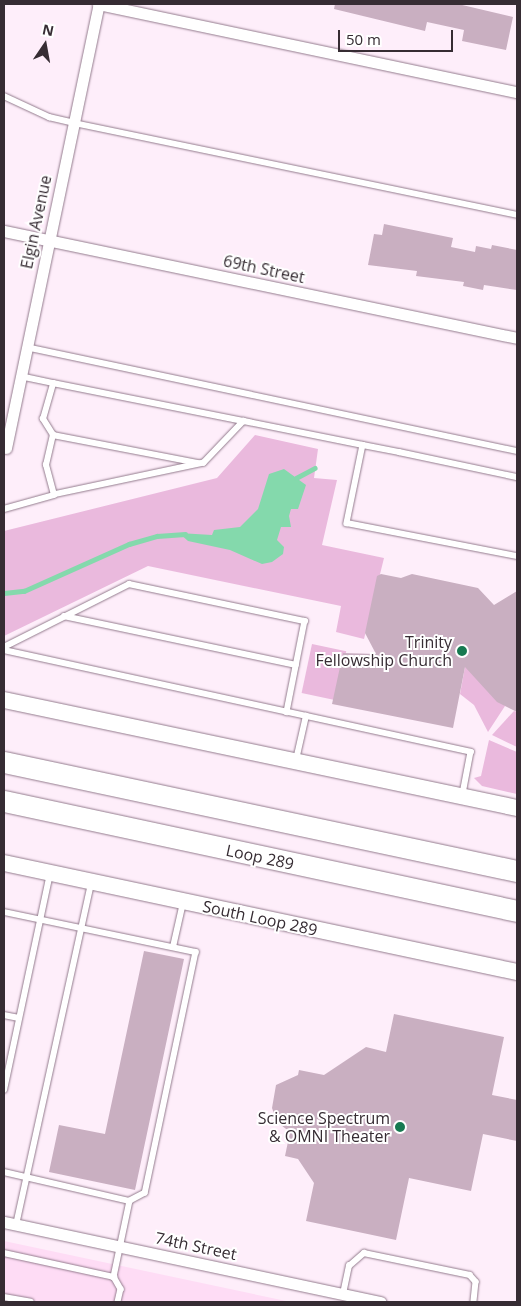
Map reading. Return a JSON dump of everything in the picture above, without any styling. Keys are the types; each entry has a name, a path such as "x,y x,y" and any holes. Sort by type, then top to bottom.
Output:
{"highway":[{"path":"4,762 517,871"},
{"name":"Loop 289","path":"4,801 517,911"}],"main road":[{"path":"4,700 517,808"},
{"name":"South Loop 289","path":"4,863 517,972"}],"street":[{"path":"99,4 517,92"},
{"name":"Elgin Avenue","path":"6,448 6,427 20,376 99,4"},
{"name":"69th Street","path":"4,231 517,338"},
{"name":"74th Street","path":"4,1222 381,1302"}],"lane":[{"path":"4,96 49,117 74,123 517,214"},
{"path":"26,347 517,451"},
{"path":"20,376 517,478"},
{"path":"53,383 43,419 53,435 46,465 54,494"},
{"path":"4,509 54,494 202,464 244,421"},
{"path":"53,435 202,464"},
{"path":"363,445 347,522 517,556"},
{"path":"4,648 63,616 129,584 305,621 287,712"},
{"path":"63,616 296,665"},
{"path":"4,648 471,752 462,796"},
{"path":"296,762 306,716"},
{"path":"4,1090 50,873"},
{"path":"16,1225 92,882"},
{"path":"173,947 183,901"},
{"path":"4,912 196,952 145,1193 130,1201 4,1172"},
{"path":"4,1015 19,1018"},
{"path":"118,1302 121,1289 114,1277 130,1201"},
{"path":"4,1253 114,1277"},
{"path":"343,1294 349,1266 364,1253 470,1275 476,1282 474,1302"},
{"path":"4,1297 31,1302"}],"shaded area":[{"path":"255,435 318,449 314,478 337,480 322,545 384,558 364,639 336,632 341,606 148,566 4,636 4,531 217,478"},
{"path":"284,469 306,485 298,509 291,509 289,516 291,527 281,527 277,540 284,547 283,554 272,562 262,564 230,550 188,541 179,533 212,535 214,530 240,527 258,509 269,474"},
{"path":"312,644 346,651 336,700 302,693"},
{"path":"473,659 505,706 488,732 474,705 460,694 465,667"},
{"path":"514,711 517,712 517,747 492,735"},
{"path":"489,740 517,752 517,794 482,786 474,778 481,776"},
{"path":"4,1241 291,1302 4,1302"}],"building":[{"path":"335,4 458,4 513,17 506,50 462,41 464,30 427,22 425,31 334,9"},
{"path":"384,224 453,238 451,247 475,252 476,246 491,249 492,245 517,250 517,290 484,285 483,290 463,286 464,282 416,276 417,271 368,265 374,234 382,235"},
{"name":"Trinity Fellowship Church","path":"381,574 401,578 412,574 478,588 494,605 517,591 517,712 497,702 465,667 453,728 332,704 343,653 376,654 365,633 377,576"},
{"path":"144,951 184,959 135,1190 49,1172 59,1125 105,1134"},
{"name":"Science Spectrum & OMNI Theater","path":"394,1014 504,1037 492,1095 517,1100 517,1141 483,1134 471,1191 409,1178 396,1240 306,1221 314,1183 298,1159 285,1156 290,1132 277,1122 272,1108 276,1085 298,1075 299,1070 324,1075 366,1047 386,1052"}],"waterway":[{"path":"296,478 315,468"},
{"path":"4,593 24,591 129,544 157,536 185,534"}],"place":[{"name":"Trinity Fellowship Church","path":"462,651"},
{"name":"Science Spectrum & OMNI Theater","path":"400,1127"}]}
